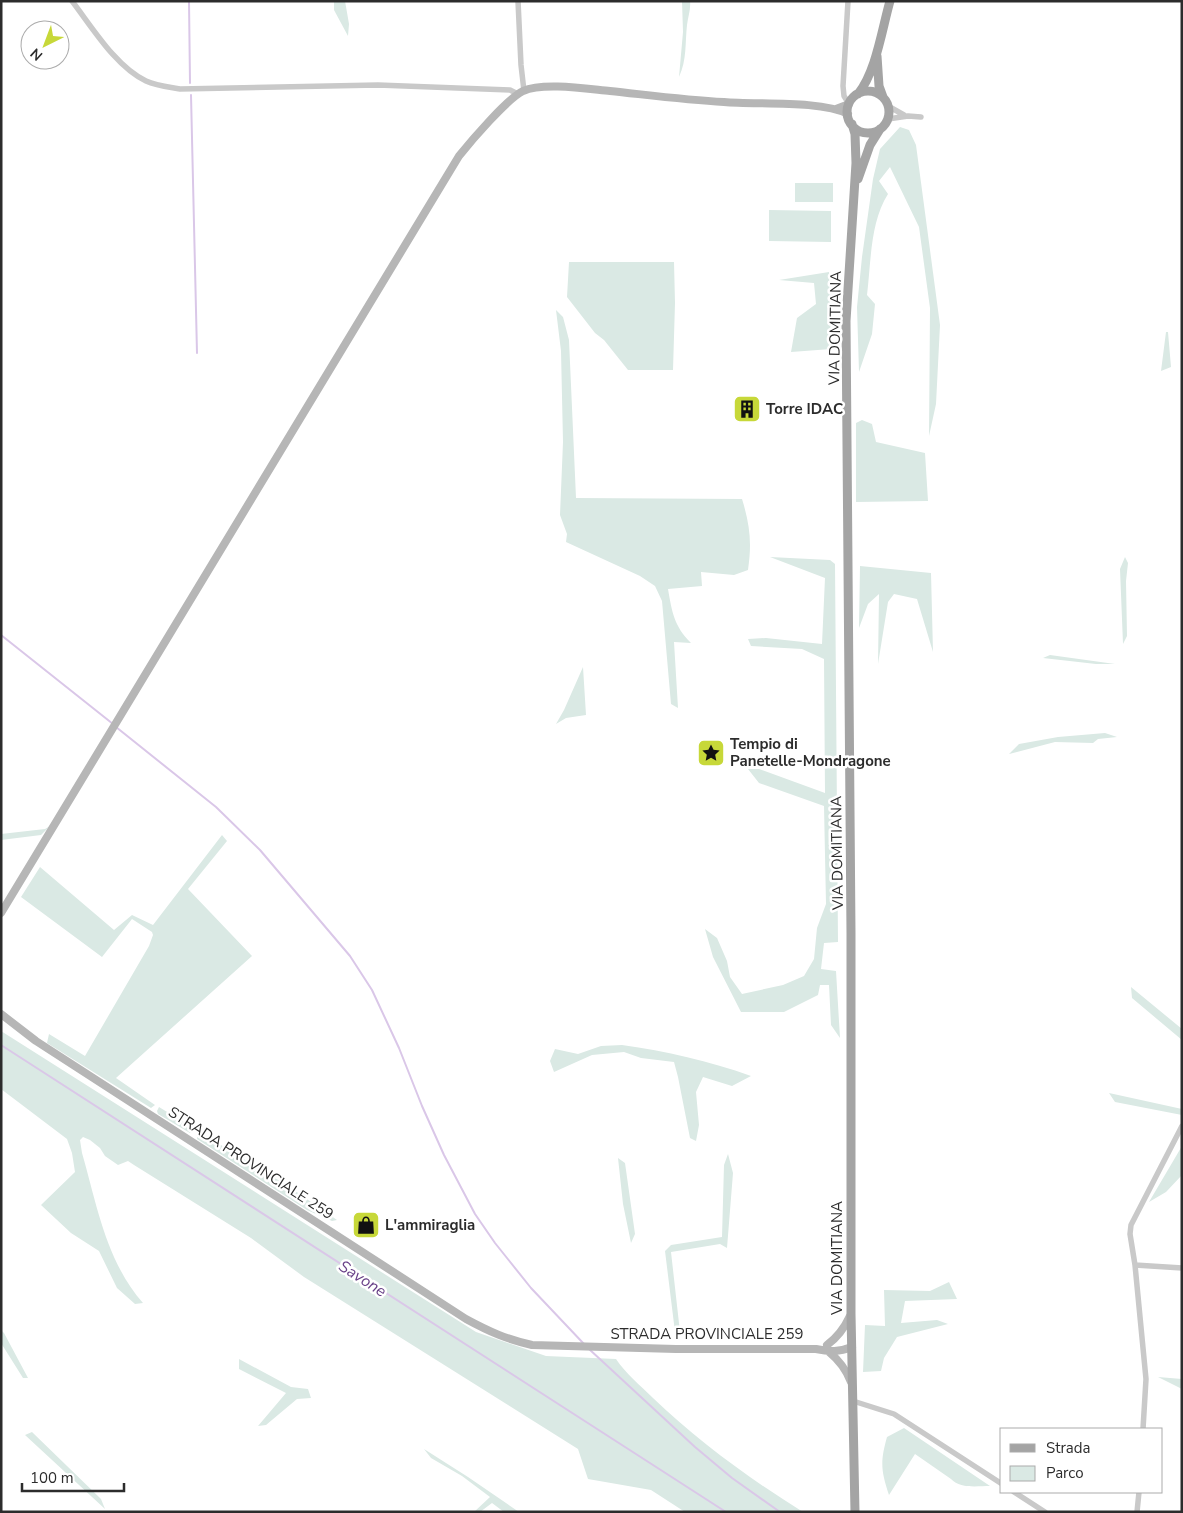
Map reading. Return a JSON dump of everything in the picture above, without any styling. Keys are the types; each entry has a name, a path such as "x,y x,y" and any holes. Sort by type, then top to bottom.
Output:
{"main road":[{"path":"849,104 866,82 878,49 890,1"},
{"path":"878,49 878,78 883,97 888,106 888,119"},
{"path":"858,94 874,92 883,97"},
{"name":"VIA DOMITIANA","path":"849,104 848,114 855,134 856,145 846,321 852,933 851,1314 855,1512"},
{"name":"VIA DOMITIANA","path":"854,194 865,159 888,119"},
{"path":"852,124 862,132 868,133 880,130"}],"street":[{"path":"72,1 113,53 129,70 145,81 180,89 378,85 510,90 521,93 548,87 578,88 724,103 818,106 848,114"},
{"path":"1,913 459,156 472,140 521,93 518,1"},
{"path":"834,109 849,104 844,96 843,86 848,1"},
{"path":"888,106 898,113 921,118"},
{"path":"888,119 908,116"},
{"name":"STRADA PROVINCIALE 259","path":"1,1014 36,1041 466,1319 493,1334 532,1345 676,1350 828,1348 842,1351 852,1347"},
{"path":"1143,1428 1146,1379 1135,1265 1130,1234 1131,1225 1182,1126"},
{"path":"1135,1265 1182,1268"},
{"path":"828,1348 842,1332 851,1314"},
{"name":"STRADA PROVINCIALE 259","path":"828,1348 847,1371 852,1386"},
{"path":"853,1401 894,1414 1000,1483"},
{"path":"1016,1493 1045,1512"},
{"path":"1137,1512 1139,1493"}],"green space":[{"path":"334,1 345,1 349,24 348,36 334,10"},
{"path":"682,1 690,1 690,7 685,58 679,77 683,32"},
{"path":"900,127 909,130 916,145 940,325 936,404 929,436 930,308 919,227 890,167 879,181 888,194 882,205 874,230 867,295 875,304 872,334 859,372 857,307 873,179 880,149"},
{"path":"795,183 833,183 833,202 795,202"},
{"path":"769,210 831,211 831,242 769,241"},
{"path":"569,262 674,262 673,370 628,370 604,340 595,333 567,297"},
{"path":"829,272 831,349 791,352 797,318 816,304 814,283 779,280"},
{"path":"556,310 563,317 569,340 576,498 742,499 749,534 748,570 734,575 701,572 702,586 668,589 677,625 691,643 674,642 678,708 671,704 662,601 655,586 640,576 566,542 567,534 560,515 563,442 561,351"},
{"path":"1166,332 1168,332 1171,367 1161,371"},
{"path":"862,420 872,424 876,442 925,453 928,501 856,502 856,423"},
{"path":"770,557 830,560 835,564 838,942 824,943 821,969 836,971 840,1038 831,1025 829,985 820,985 818,995 784,1012 741,1012 713,957 705,929 717,938 727,961 730,977 742,994 783,985 804,976 814,959 817,928 826,904 824,806 759,783 748,769 759,769 825,793 824,659 802,649 751,646 748,639 766,638 822,644 825,578"},
{"path":"1125,557 1128,563 1126,581 1127,636 1123,644 1120,569"},
{"path":"860,566 931,573 933,652 917,599 894,594 888,602 878,664 879,594 868,604 859,628"},
{"path":"1050,655 1115,664 1096,664 1043,658"},
{"path":"583,667 586,715 566,718 556,724 564,710"},
{"path":"1105,733 1117,737 1098,739 1093,743 1055,742 1009,754 1019,744 1058,737"},
{"path":"50,826 41,835 1,840 1,834 45,829"},
{"path":"222,835 227,841 188,889 252,956 116,1078 155,1105 151,1108 47,1043 49,1034 85,1056 149,946 153,935 152,932 132,919 102,957 21,897 40,867 114,930 132,915 153,925"},
{"path":"1131,987 1182,1029 1182,1040 1132,998"},
{"path":"1,1031 476,1332 546,1356 616,1359 624,1370 670,1414 706,1444 744,1473 803,1512 685,1512 651,1490 588,1479 578,1449 304,1277 251,1238 128,1161 118,1165 105,1156 100,1148 90,1140 83,1137 80,1140 82,1153 104,1232 120,1269 130,1287 143,1303 135,1304 117,1288 99,1251 71,1233 41,1205 75,1172 72,1153 67,1139 1,1089"},
{"path":"622,1045 687,1057 751,1076 732,1086 703,1077 696,1092 699,1125 696,1141 690,1138 674,1062 641,1058 624,1052 592,1055 554,1072 550,1061 555,1049 578,1054 601,1046"},
{"path":"1109,1093 1182,1109 1182,1115 1115,1102"},
{"path":"159,1107 195,1129 190,1133 158,1114"},
{"path":"198,1131 288,1186 337,1220 332,1221 307,1210 197,1139"},
{"path":"1182,1146 1182,1175 1166,1192 1149,1202"},
{"path":"728,1154 733,1173 727,1248 720,1244 671,1252 680,1332 676,1340 665,1251 671,1245 722,1237 724,1165"},
{"path":"618,1158 625,1163 635,1234 631,1243 623,1204"},
{"path":"949,1282 957,1299 905,1301 901,1323 937,1320 948,1324 897,1337 884,1358 881,1371 863,1372 865,1325 885,1326 884,1290 930,1291"},
{"path":"1,1330 28,1378 23,1378 1,1343"},
{"path":"239,1359 291,1387 308,1389 311,1398 297,1399 266,1425 258,1426 286,1393 239,1369"},
{"path":"1158,1377 1182,1379 1182,1389"},
{"path":"904,1428 990,1486 959,1484 915,1454 889,1495 882,1466 887,1437"},
{"path":"32,1432 101,1499 105,1509 25,1435"},
{"path":"424,1449 519,1512 504,1512 492,1503 480,1512 474,1512 490,1497 462,1476 431,1458"}],"waterway":[{"path":"189,1 190,83"},
{"path":"191,95 197,353"},
{"path":"1,635 113,724"},
{"path":"116,727 216,807 260,850 350,956 372,990 399,1048 444,1155 475,1214 495,1243 531,1288 584,1344"},
{"name":"Savone","path":"1,1045 726,1512"},
{"path":"589,1349 695,1447 732,1478 780,1512"}],"place":[{"name":"Torre IDAC","path":"747,409"},
{"name":"Tempio di Panetelle-Mondragone","path":"711,753"},
{"name":"L'ammiraglia","path":"366,1225"}]}
